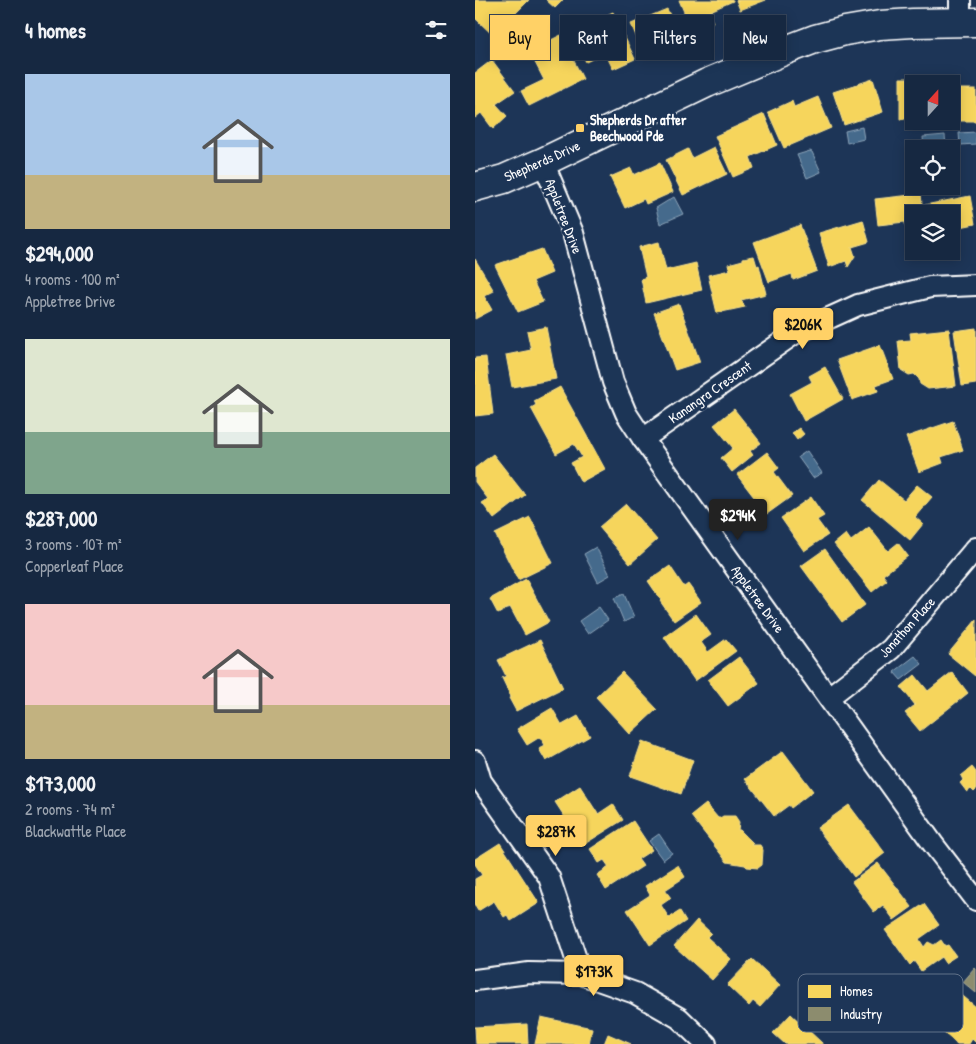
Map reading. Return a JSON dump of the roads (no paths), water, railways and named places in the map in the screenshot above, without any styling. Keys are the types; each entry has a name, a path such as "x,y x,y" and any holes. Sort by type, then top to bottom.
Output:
{"main road":[{"name":"Shepherds Drive","path":"475,187 504,179 707,83 815,39 845,30 966,15"}],"street":[{"name":"Appletree Drive","path":"543,162 573,233 613,382 626,414 933,844 976,900"},
{"name":"Kanangra Crescent","path":"643,439 794,334 858,305 930,287 976,285"},
{"name":"Jonathon Place","path":"829,697 891,649 976,548"},
{"path":"475,761 481,781 549,877 581,974"},
{"path":"475,980 529,972 581,974 635,993 679,1018 706,1044"}],"water":[{"path":"862,127 864,139 847,143 845,131"},
{"path":"976,132 976,144 960,145 959,133"},
{"path":"945,135 945,140 923,140 923,137"},
{"path":"810,151 821,172 807,178 797,155"},
{"path":"674,197 683,214 660,224 656,208"},
{"path":"807,451 822,473 813,478 798,457"},
{"path":"596,547 610,575 598,582 584,554"},
{"path":"624,594 634,617 624,622 614,598"},
{"path":"599,607 608,620 588,634 579,621"},
{"path":"915,656 922,664 901,680 894,672"},
{"path":"659,834 672,853 663,860 649,841"}],"place":[{"name":"Shepherds Dr after Beechwood Pde","path":"580,128"}]}
